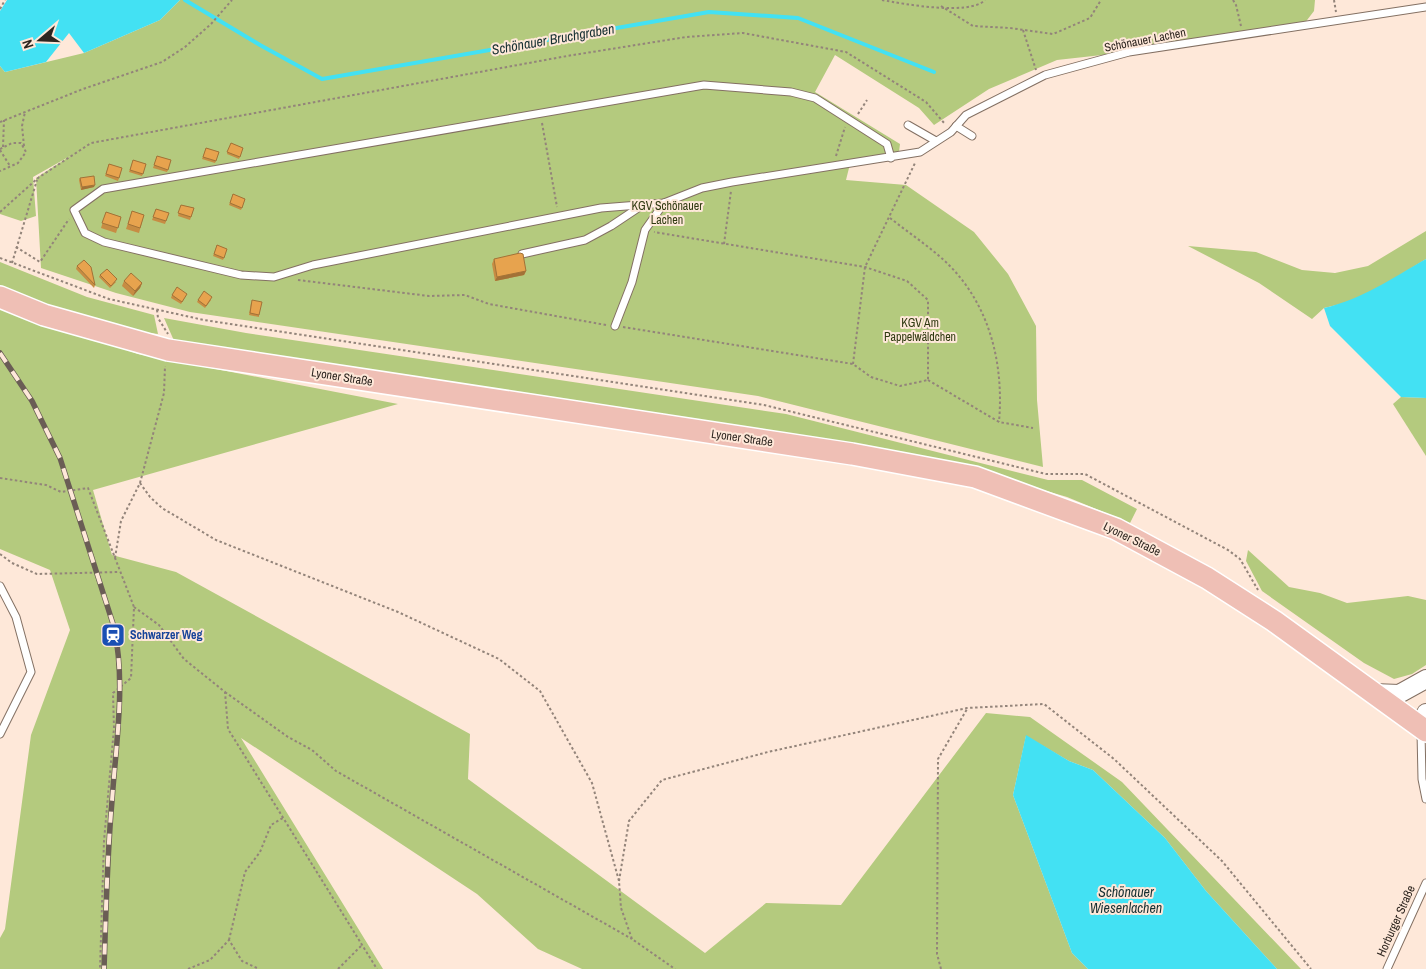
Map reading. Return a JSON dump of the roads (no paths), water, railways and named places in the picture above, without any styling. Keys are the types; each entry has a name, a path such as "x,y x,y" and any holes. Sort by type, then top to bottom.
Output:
{"main road":[{"name":"Lyoner Straße","path":"0,297 44,315 168,350 852,454 975,477 1116,529 1207,578 1274,621 1374,694 1424,724"}],"street":[{"path":"1374,694 1399,694 1426,679"}],"lane":[{"name":"Schönauer Lachen","path":"891,158 887,144 815,98 791,92 704,85 103,189 74,210 85,233 104,242 241,275 274,277 313,265 584,211 664,203 702,188 732,182 891,158 920,152 951,132 966,115 1039,78 1129,52 1426,7"},
{"path":"908,125 936,141"},
{"path":"956,126 972,136"},
{"path":"615,326 632,282 645,230 664,203"},
{"path":"522,254 585,240 612,226 642,206"},
{"path":"0,586 16,617 31,672 0,734"},
{"path":"1424,724 1422,779 1426,799"},
{"name":"Horburger Straße","path":"1387,969 1426,883"}],"water":[{"path":"7,0 180,0 160,20 84,53 69,33 46,62 5,72 0,66 0,11"},
{"path":"1426,259 1426,398 1401,397 1330,326 1324,308 1364,294"},
{"name":"Schönauer Wiesenlachen","path":"1026,735 1069,761 1093,770 1165,838 1206,891 1277,969 1088,969 1072,953 1013,795"}],"waterway":[{"name":"Schönauer Bruchgraben","path":"185,0 260,45 322,79 709,12 798,18 934,72"}],"railway":[{"path":"0,353 32,401 60,458 114,627 118,648 120,692 109,843 104,969"}],"place":[{"name":"Schwarzer Weg","path":"113,635"}],"park label":[{"name":"KGV Schönauer Lachen","path":"667,213"},
{"name":"KGV Am Pappelwäldchen","path":"920,330"}]}
